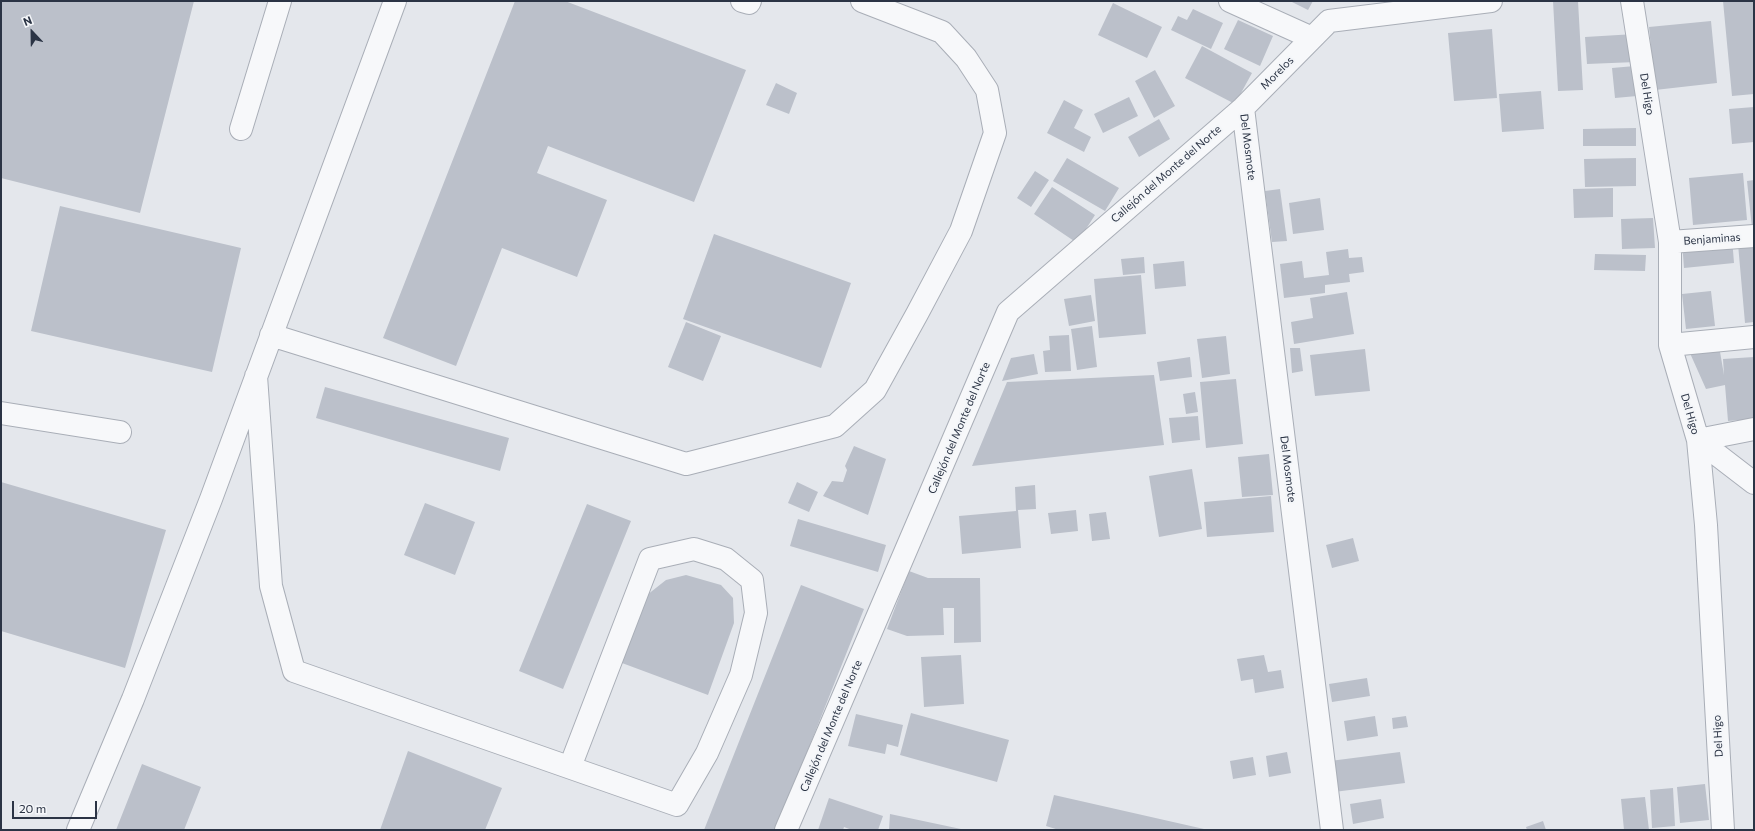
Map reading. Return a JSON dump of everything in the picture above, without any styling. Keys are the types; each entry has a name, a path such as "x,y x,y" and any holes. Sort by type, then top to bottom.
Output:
{"street":[{"path":"241,129 280,1"},
{"path":"78,830 133,699 211,499 395,1"},
{"path":"742,1 749,4 750,1"},
{"path":"271,335 686,464 835,426 875,390 917,314 961,231 995,133 987,90 966,58 942,32 862,1"},
{"path":"1230,1 1312,38"},
{"name":"Morelos","path":"1243,108 1330,21 1491,1"},
{"name":"Del Higo","path":"1632,1 1670,242 1670,345 1698,440 1706,525 1723,830"},
{"name":"Callejón del Monte del Norte","path":"786,830 1008,312 1243,108"},
{"name":"Del Mosmote","path":"1243,108 1332,830"},
{"name":"Benjaminas","path":"1670,242 1754,236"},
{"path":"1670,345 1754,337"},
{"path":"256,376 271,586 294,671 570,768 677,805 707,752 741,675 756,613 752,580 726,559 694,549 650,560 570,768"},
{"path":"1,412 120,432"},
{"path":"1698,440 1754,429"},
{"path":"1698,440 1754,483"}],"building":[{"path":"1,1 194,1 140,213 1,178"},
{"path":"515,1 565,1 746,70 694,202 548,146 537,173 607,200 577,277 502,248 456,366 383,338"},
{"path":"1290,1 1313,1 1308,10"},
{"path":"1553,1 1578,1 1583,90 1558,91"},
{"path":"1723,1 1754,1 1754,94 1732,96"},
{"path":"1113,3 1162,27 1147,58 1098,35"},
{"path":"1193,9 1223,23 1211,49 1171,30 1178,16 1187,20"},
{"path":"1238,20 1273,36 1260,66 1224,49"},
{"path":"1711,21 1717,83 1655,90 1649,27"},
{"path":"1492,29 1497,98 1454,101 1448,33"},
{"path":"1635,34 1636,62 1587,64 1585,37"},
{"path":"1202,46 1252,73 1235,104 1185,78"},
{"path":"1635,66 1637,96 1615,98 1612,68"},
{"path":"1155,70 1175,106 1154,118 1135,81"},
{"path":"776,83 797,93 789,114 766,105"},
{"path":"1541,91 1544,129 1502,132 1499,94"},
{"path":"1129,97 1138,116 1103,133 1094,114"},
{"path":"1064,100 1083,110 1074,128 1091,137 1084,152 1047,133"},
{"path":"1754,107 1754,142 1732,144 1729,109"},
{"path":"1159,119 1170,139 1139,157 1128,137"},
{"path":"1636,128 1636,146 1583,146 1583,129"},
{"path":"1067,158 1119,188 1105,211 1053,181"},
{"path":"1636,158 1636,186 1585,187 1584,159"},
{"path":"1035,171 1049,180 1031,207 1017,198"},
{"path":"1743,173 1747,220 1693,225 1689,178"},
{"path":"1754,180 1754,228 1752,228 1747,181"},
{"path":"1052,187 1095,215 1077,243 1034,214"},
{"path":"1613,188 1613,217 1574,218 1573,189"},
{"path":"1280,189 1287,241 1272,242 1265,191"},
{"path":"1320,198 1324,230 1293,234 1289,203"},
{"path":"60,206 241,248 212,372 31,331"},
{"path":"1653,218 1655,248 1622,249 1621,219"},
{"path":"714,234 851,283 821,368 683,319"},
{"path":"1732,238 1734,263 1684,268 1682,242"},
{"path":"1754,243 1754,322 1745,323 1738,244"},
{"path":"1348,249 1349,258 1362,257 1364,272 1349,274 1350,282 1325,285 1325,293 1284,298 1280,264 1302,261 1304,278 1329,275 1326,252"},
{"path":"1595,254 1646,255 1645,271 1594,270"},
{"path":"1144,257 1145,273 1123,275 1121,259"},
{"path":"1184,261 1186,286 1155,289 1153,264"},
{"path":"1141,275 1146,334 1099,338 1094,279"},
{"path":"1711,291 1715,326 1686,329 1682,294"},
{"path":"1347,292 1354,334 1294,344 1291,322 1313,318 1310,298"},
{"path":"1091,295 1095,321 1069,326 1064,299"},
{"path":"686,322 721,336 703,381 668,367"},
{"path":"1092,326 1097,367 1077,370 1071,329"},
{"path":"1069,335 1071,371 1045,372 1043,351 1050,350 1049,336"},
{"path":"1226,336 1230,374 1202,378 1197,339"},
{"path":"1719,346 1724,375 1723,359 1754,357 1754,419 1728,421 1725,385 1706,389 1689,351"},
{"path":"1290,348 1300,348 1303,371 1292,373"},
{"path":"1365,349 1370,391 1315,396 1310,355"},
{"path":"1034,354 1038,374 1002,381 1011,358"},
{"path":"1190,357 1192,377 1160,381 1157,362"},
{"path":"1154,375 1164,445 972,466 1007,382"},
{"path":"1236,379 1243,444 1206,448 1200,382"},
{"path":"325,387 509,438 500,471 316,418"},
{"path":"1195,392 1198,412 1186,414 1183,394"},
{"path":"1198,416 1200,440 1172,443 1169,418"},
{"path":"854,446 886,459 868,515 823,496 832,481 843,482 847,470 845,466"},
{"path":"1269,454 1273,495 1242,497 1238,457"},
{"path":"1192,469 1202,529 1159,537 1149,476"},
{"path":"1,482 166,530 125,668 1,631"},
{"path":"797,482 818,492 809,512 788,503"},
{"path":"1035,485 1036,509 1018,510 1021,548 962,554 959,516 1016,511 1015,487"},
{"path":"1271,496 1274,532 1207,537 1204,502"},
{"path":"425,503 475,522 455,575 404,555"},
{"path":"587,504 631,521 563,689 519,671"},
{"path":"1076,510 1078,531 1051,534 1048,513"},
{"path":"1106,512 1110,539 1092,541 1089,514"},
{"path":"798,519 886,545 878,572 790,546"},
{"path":"1353,538 1359,561 1332,568 1326,545"},
{"path":"909,571 928,578 980,578 981,642 954,643 954,608 943,608 944,635 907,636 887,629"},
{"path":"686,575 721,585 733,598 734,623 708,695 622,663 647,595 666,580"},
{"path":"801,585 864,609 776,830 704,830"},
{"path":"961,655 964,704 924,707 921,657"},
{"path":"1264,655 1268,672 1281,670 1284,688 1255,693 1253,679 1241,681 1237,659"},
{"path":"1367,678 1370,696 1332,702 1329,684"},
{"path":"911,713 1009,740 997,782 900,755"},
{"path":"856,714 903,725 898,747 887,744 885,754 848,746"},
{"path":"1375,716 1378,736 1347,741 1344,721"},
{"path":"1406,716 1408,727 1393,729 1392,718"},
{"path":"408,751 502,788 485,830 380,830"},
{"path":"1287,752 1291,773 1269,777 1266,756"},
{"path":"1400,752 1405,783 1334,792 1330,761"},
{"path":"1253,757 1256,775 1233,779 1230,761"},
{"path":"142,764 201,787 184,830 116,830"},
{"path":"1705,784 1709,820 1680,823 1677,787"},
{"path":"1673,788 1675,826 1652,828 1650,790"},
{"path":"1054,795 1204,830 1059,830 1046,826"},
{"path":"1645,797 1649,830 1624,830 1621,799"},
{"path":"829,798 883,816 878,830 852,830 844,827 843,830 818,830"},
{"path":"1381,799 1384,818 1353,824 1350,804"},
{"path":"890,814 961,829 889,830"},
{"path":"1543,821 1546,830 1527,830 1526,827"}]}
